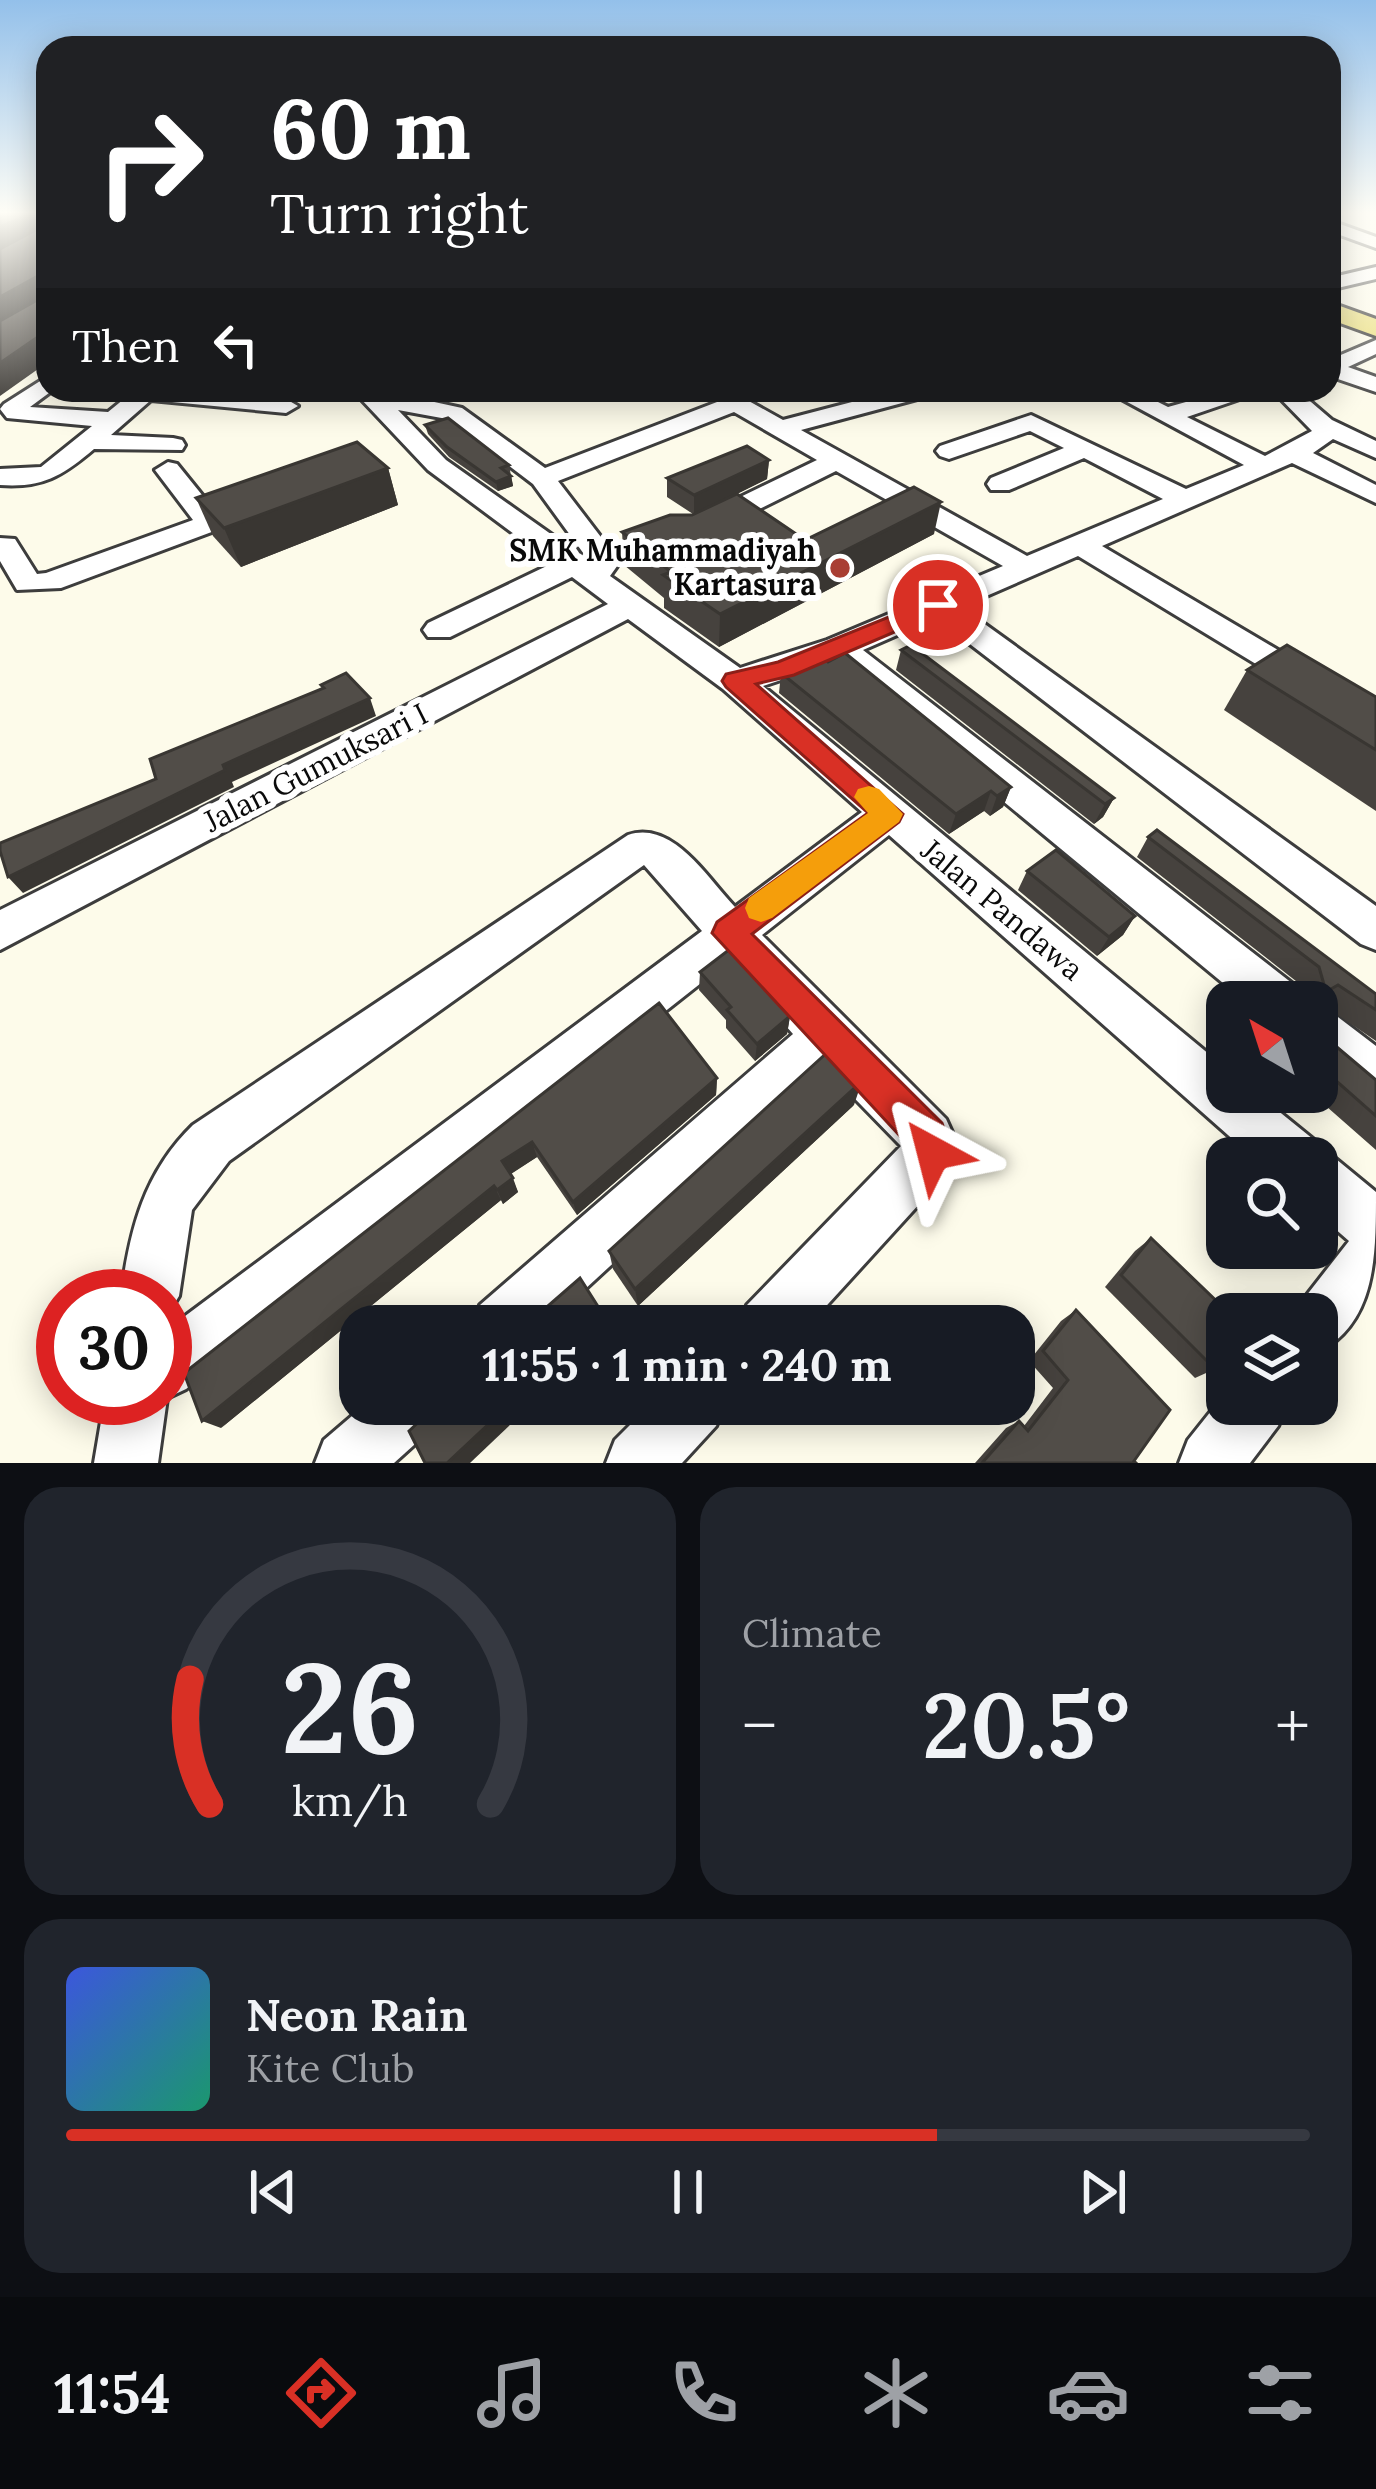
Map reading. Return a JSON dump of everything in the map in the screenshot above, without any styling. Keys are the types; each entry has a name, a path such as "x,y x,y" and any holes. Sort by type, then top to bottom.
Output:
{"main road":[{"path":"1341,315 1376,328"}],"street":[{"path":"1341,362 1376,346"},
{"path":"1341,372 1376,385"},
{"path":"36,392 12,409 15,413 114,420"},
{"path":"0,477 47,475 135,402"},
{"path":"263,430 290,402"},
{"name":"Jalan Pandawa","path":"375,402 410,454 633,604 735,681 1269,1137"},
{"path":"411,402 459,415 542,478 605,562 439,630"},
{"path":"542,478 708,402"},
{"path":"739,402 1025,568"},
{"path":"783,428 879,402"},
{"path":"1140,402 1264,465"},
{"path":"1166,415 1212,402"},
{"path":"1297,402 1323,425 1376,450"},
{"path":"949,451 1027,422 1185,499"},
{"path":"735,681 785,669 839,648 1294,454 1320,438 1323,425"},
{"path":"90,440 171,458 210,523"},
{"path":"1000,484 1085,449"},
{"path":"1294,454 1376,495"},
{"path":"680,537 838,460"},
{"path":"5,545 14,589 76,574 272,500"},
{"path":"1080,545 1376,724"},
{"name":"Jalan Gumuksari I","path":"0,932 633,604"},
{"path":"938,605 1376,931"},
{"path":"839,648 1255,981"},
{"path":"192,1347 888,814"},
{"path":"154,1269 162,1208 200,1154 642,847 656,849 728,933 928,1137 934,1150 789,1305"},
{"path":"525,1305 826,1036"},
{"path":"1338,1047 1376,1077"},
{"path":"1338,1195 1376,1228"},
{"path":"1338,1299 1376,1253"},
{"path":"126,1463 132,1425"},
{"path":"347,1463 390,1425"},
{"path":"638,1463 674,1425"},
{"path":"1211,1463 1240,1425"}],"building":[{"path":"0,280 30,280 0,297"},
{"path":"36,301 36,338 0,363 0,321"},
{"path":"448,418 509,465 501,468 511,476 496,482 425,425"},
{"path":"357,442 388,468 224,528 196,498"},
{"path":"747,446 769,460 694,495 667,478"},
{"path":"914,487 941,502 720,614 663,575 671,572 622,532 670,515 692,515 737,494 805,540"},
{"path":"911,645 1114,798 1105,804 901,650"},
{"path":"1287,645 1376,697 1376,750 1247,670"},
{"path":"845,653 1011,787 997,796 991,791 956,814 781,673 818,654 828,662"},
{"path":"346,673 370,698 223,765 225,770 8,877 0,843 156,779 150,759 324,688 321,685"},
{"path":"1157,830 1376,994 1376,1010 1338,981 1323,981 1319,967 1148,837"},
{"path":"1056,850 1135,916 1109,937 1027,871"},
{"path":"730,949 790,1016 757,1044 700,972"},
{"path":"659,1003 717,1078 573,1202 532,1142 502,1161 513,1178 497,1190 494,1186 346,1305 339,1305 339,1311 202,1421 192,1394 192,1367"},
{"path":"1338,1048 1376,1080 1376,1116 1338,1083"},
{"path":"831,1049 862,1081 635,1289 609,1251"},
{"path":"1151,1238 1208,1293 1206,1360 1121,1275"},
{"path":"580,1278 597,1305 549,1305"},
{"path":"1076,1310 1170,1410 1136,1463 982,1463 1015,1425 1028,1431 1035,1425 1068,1380 1043,1351"},
{"path":"415,1425 488,1425 447,1463 425,1463 409,1431"}],"slow traffic":[{"path":"761,908 888,814 869,797"}],"place":[{"name":"SMK Muhammadiyah Kartasura","path":"840,568"}],"route":[{"path":"933,1153 928,1137 728,933 888,814 735,681 785,669 938,605"}]}
